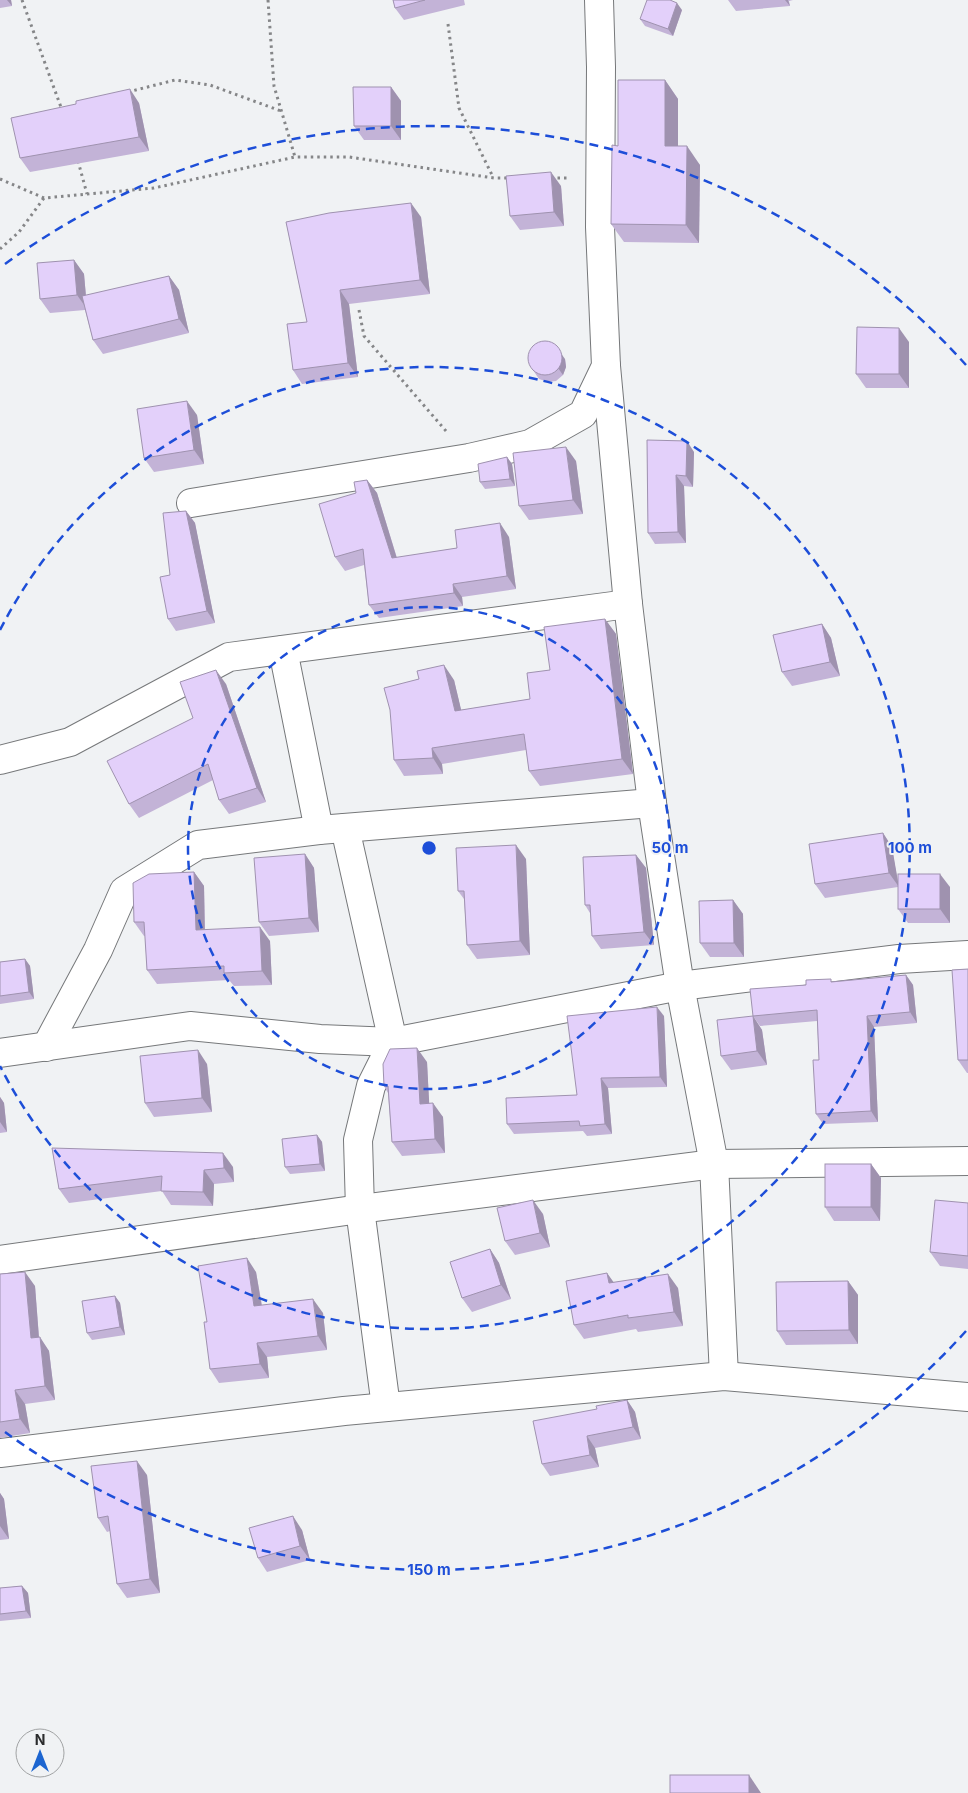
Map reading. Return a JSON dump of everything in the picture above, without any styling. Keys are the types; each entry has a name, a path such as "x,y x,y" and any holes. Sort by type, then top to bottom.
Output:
{"street":[{"path":"599,0 601,67 600,178 606,366 628,604 652,803 680,986 714,1164 724,1376"},
{"path":"190,503 469,458 530,444 583,414 606,366"},
{"path":"0,760 70,742 229,657 628,604"},
{"path":"283,650 393,1042 371,1086 358,1140 360,1209 386,1407"},
{"path":"46,1047 98,950 124,891 198,845 332,829 652,803"},
{"path":"0,1053 190,1026 320,1039 393,1042 680,986 899,959 968,955"},
{"path":"0,1260 360,1209 714,1164 968,1161"},
{"path":"0,1453 386,1407 724,1376 968,1397"}],"path":[{"path":"22,0 65,117"},
{"path":"268,0 274,86 295,157"},
{"path":"448,24 459,108 494,178"},
{"path":"118,95 175,80 210,85 282,111"},
{"path":"62,109 71,106"},
{"path":"0,179 44,198 154,188 295,157 349,157 494,178 513,178"},
{"path":"77,160 87,194"},
{"path":"542,178 600,178"},
{"path":"0,249 19,232 44,198"},
{"path":"359,310 364,336 469,458"}],"building":[{"path":"393,0 425,0 395,8"},
{"path":"647,0 670,0 677,3 668,29 640,19"},
{"path":"618,80 665,80 665,146 687,146 686,225 611,224 612,145 618,146"},
{"path":"353,87 391,87 391,126 354,126"},
{"path":"130,89 139,137 20,158 11,118 76,104 76,101"},
{"path":"551,172 554,212 510,216 506,176"},
{"path":"411,203 420,280 340,290 348,363 293,370 287,324 307,322 286,222 329,213"},
{"path":"74,260 77,295 40,299 37,263"},
{"path":"169,276 179,319 93,340 82,296"},
{"path":"857,327 899,328 899,374 856,374"},
{"path":"545,341 557,346 562,358 557,370 545,375 533,370 528,358 533,346"},
{"path":"187,401 194,450 144,458 137,409"},
{"path":"647,440 687,441 686,476 676,475 678,532 648,533"},
{"path":"566,447 573,500 519,506 513,453"},
{"path":"507,457 510,479 480,482 478,464"},
{"path":"367,480 392,558 457,548 455,530 500,523 507,576 453,584 454,593 369,605 363,549 335,557 319,504 356,493 354,482"},
{"path":"186,511 207,611 168,619 160,577 170,575 163,513"},
{"path":"605,619 622,759 529,771 524,734 432,748 433,758 394,760 390,710 384,688 419,679 417,671 444,665 455,711 530,699 527,673 550,670 544,627"},
{"path":"822,624 830,662 782,672 773,635"},
{"path":"216,670 257,788 219,800 208,764 129,804 107,761 193,718 180,682"},
{"path":"883,833 889,873 815,884 809,844"},
{"path":"516,845 520,941 467,945 464,891 458,891 456,848"},
{"path":"305,854 309,918 259,922 254,858"},
{"path":"636,855 644,932 592,936 590,905 585,905 583,857"},
{"path":"194,872 196,930 260,927 262,971 224,973 224,966 147,970 144,922 134,922 133,883 149,874"},
{"path":"898,874 940,874 940,909 898,909"},
{"path":"733,900 734,943 700,943 699,901"},
{"path":"25,959 29,992 0,996 0,962"},
{"path":"968,969 968,1060 958,1060 952,970"},
{"path":"906,975 910,1012 867,1016 871,1111 816,1114 813,1060 819,1060 817,1010 753,1016 750,989 806,985 806,980 831,979 831,982"},
{"path":"657,1007 660,1077 601,1078 605,1124 580,1126 579,1121 507,1124 506,1098 577,1095 567,1016"},
{"path":"753,1016 757,1051 721,1056 717,1020"},
{"path":"417,1048 420,1104 433,1103 435,1139 392,1142 388,1086 384,1086 383,1064 390,1049"},
{"path":"198,1050 202,1098 145,1103 140,1056"},
{"path":"317,1135 320,1164 285,1167 282,1139"},
{"path":"52,1148 223,1153 224,1168 204,1170 203,1192 161,1191 162,1176 59,1189"},
{"path":"825,1164 871,1164 871,1207 825,1207"},
{"path":"533,1200 540,1233 505,1241 497,1208"},
{"path":"935,1200 968,1203 968,1256 930,1252"},
{"path":"490,1249 501,1285 462,1298 450,1262"},
{"path":"247,1258 254,1306 313,1299 318,1336 257,1343 260,1364 210,1369 204,1322 207,1322 198,1266"},
{"path":"25,1272 31,1338 40,1337 45,1386 15,1390 20,1419 0,1422 0,1274"},
{"path":"607,1273 609,1283 668,1274 674,1312 628,1318 628,1315 574,1325 566,1281"},
{"path":"848,1281 849,1330 777,1331 776,1282"},
{"path":"115,1296 120,1327 87,1333 82,1301"},
{"path":"627,1400 633,1427 587,1436 590,1455 542,1464 533,1421 597,1409 596,1406"},
{"path":"137,1461 150,1579 117,1584 108,1516 98,1518 91,1466"},
{"path":"293,1516 300,1546 258,1558 249,1528"},
{"path":"22,1586 26,1611 0,1614 0,1588"},
{"path":"670,1775 749,1775 749,1793 670,1793"}]}
